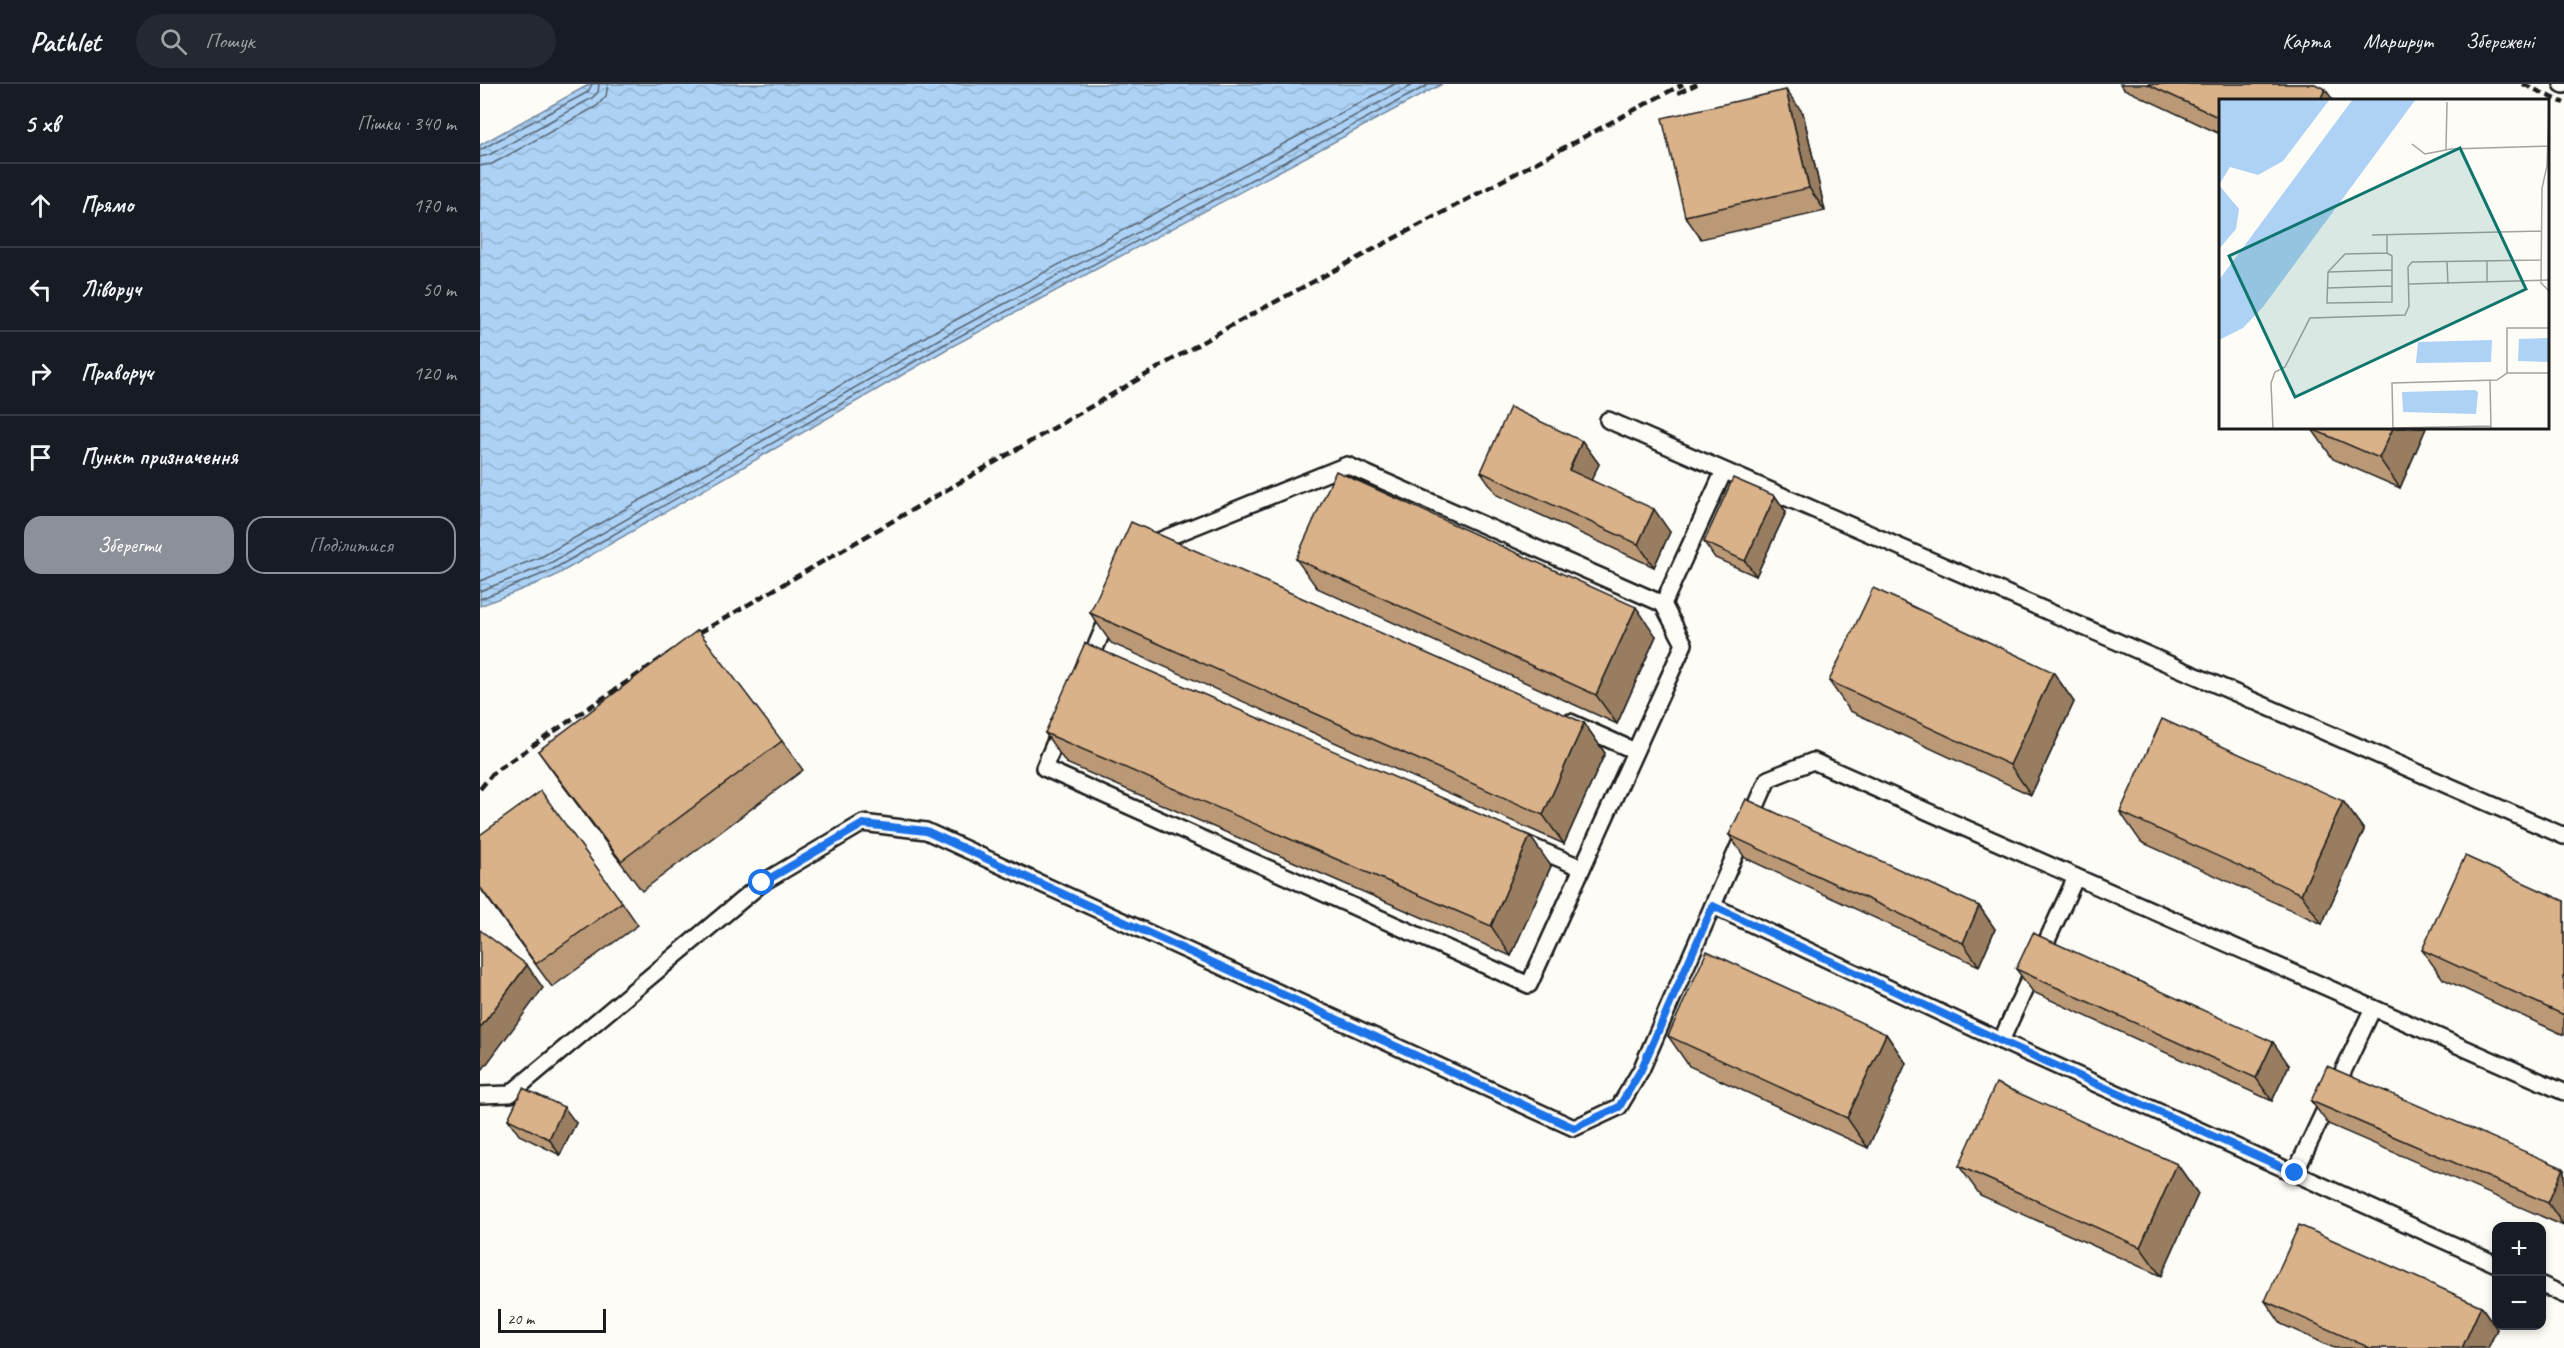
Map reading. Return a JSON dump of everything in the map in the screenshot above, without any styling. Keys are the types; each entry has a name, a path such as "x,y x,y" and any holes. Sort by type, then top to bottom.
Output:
{"lane":[{"path":"1608,420 2564,836"},
{"path":"1070,708 1044,768 1530,985 1684,644 1663,604 1347,465 1156,540 1137,551"},
{"path":"1663,604 1724,471"},
{"path":"1156,540 1177,550"},
{"path":"1082,677 1096,659 1114,604"},
{"path":"1559,717 1635,751"},
{"path":"480,1095 510,1094 762,883 863,824 926,831 1574,1128 1619,1107 1641,1070 1768,779 1813,761 2564,1092"},
{"path":"1506,836 1582,868"},
{"path":"2001,1041 2076,877"},
{"path":"1713,906 2001,1041 2492,1262"},
{"path":"2295,1173 2373,1008"},
{"path":"2546,1287 2564,1295"}],"water":[{"path":"590,84 1442,84 947,349 553,577 480,606 480,145"}],"building":[{"path":"2147,84 2315,84 2325,89 2320,99 2219,99 2219,118"},
{"path":"1786,90 1809,188 1685,216 1662,118"},
{"path":"1510,407 1582,441 1569,470 1654,509 1638,544 1481,472"},
{"path":"2312,429 2393,429 2379,458"},
{"path":"1336,471 1636,607 1596,695 1296,559"},
{"path":"1733,478 1775,496 1745,561 1704,542"},
{"path":"1131,522 1584,723 1543,815 1090,613"},
{"path":"1873,588 2053,672 2010,765 1829,681"},
{"path":"698,630 782,741 621,861 538,751"},
{"path":"1085,643 1530,836 1491,926 1045,733"},
{"path":"2162,719 2343,801 2301,894 2120,812"},
{"path":"541,791 622,902 536,964 480,887 480,835"},
{"path":"1746,799 1979,906 1963,943 1729,835"},
{"path":"2465,856 2564,901 2564,1015 2422,950"},
{"path":"480,930 527,965 480,1028"},
{"path":"2033,933 2273,1042 2256,1078 2016,969"},
{"path":"1707,951 1886,1034 1847,1118 1668,1036"},
{"path":"2327,1066 2563,1168 2548,1203 2311,1101"},
{"path":"1996,1083 2177,1164 2140,1247 1959,1166"},
{"path":"523,1088 564,1107 549,1139 508,1119"},
{"path":"2299,1225 2481,1306 2462,1348 2370,1348 2265,1301"}],"railway":[{"path":"480,789 494,772 699,633 1232,325 1683,84"},
{"path":"1678,93 1697,84"},
{"path":"2523,84 2564,103"}],"route":[{"path":"762,883 863,824 926,831 1574,1128 1619,1107 1641,1070 1713,906 2001,1041 2295,1173"}]}
